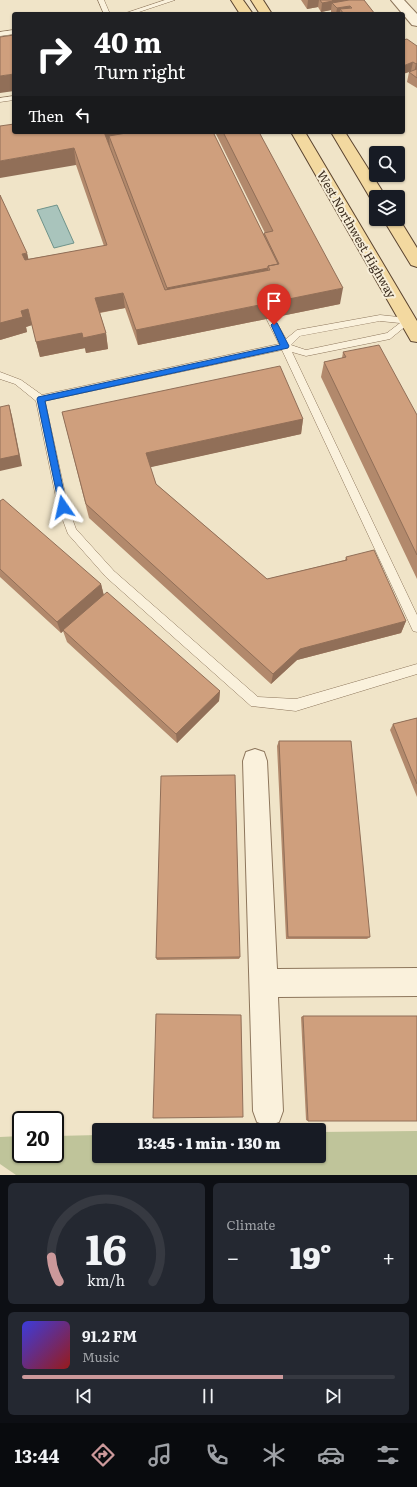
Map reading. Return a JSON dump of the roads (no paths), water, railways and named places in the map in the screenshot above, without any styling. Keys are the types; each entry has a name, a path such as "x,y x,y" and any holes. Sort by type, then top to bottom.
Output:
{"main road":[{"path":"237,0 246,12"},
{"path":"257,0 265,12"},
{"name":"West Northwest Highway","path":"299,134 413,321 417,336"},
{"path":"339,134 374,190"},
{"path":"395,226 417,261"}],"street":[{"path":"397,0 417,22"},
{"path":"255,761 262,983 268,1111"},
{"path":"262,983 417,982"}],"lane":[{"path":"101,0 106,12"},
{"path":"133,12 172,0"},
{"path":"0,34 12,32"},
{"path":"0,100 12,98"},
{"path":"270,318 285,346 417,627"},
{"path":"285,346 297,333 380,318 413,321"},
{"path":"40,399 285,346 306,353 383,338 390,336 413,321"},
{"path":"0,375 18,382 40,399 63,507 72,531 110,574 255,702 296,705 417,669"}],"water":[{"path":"57,205 74,243 54,248 37,210"}]}
